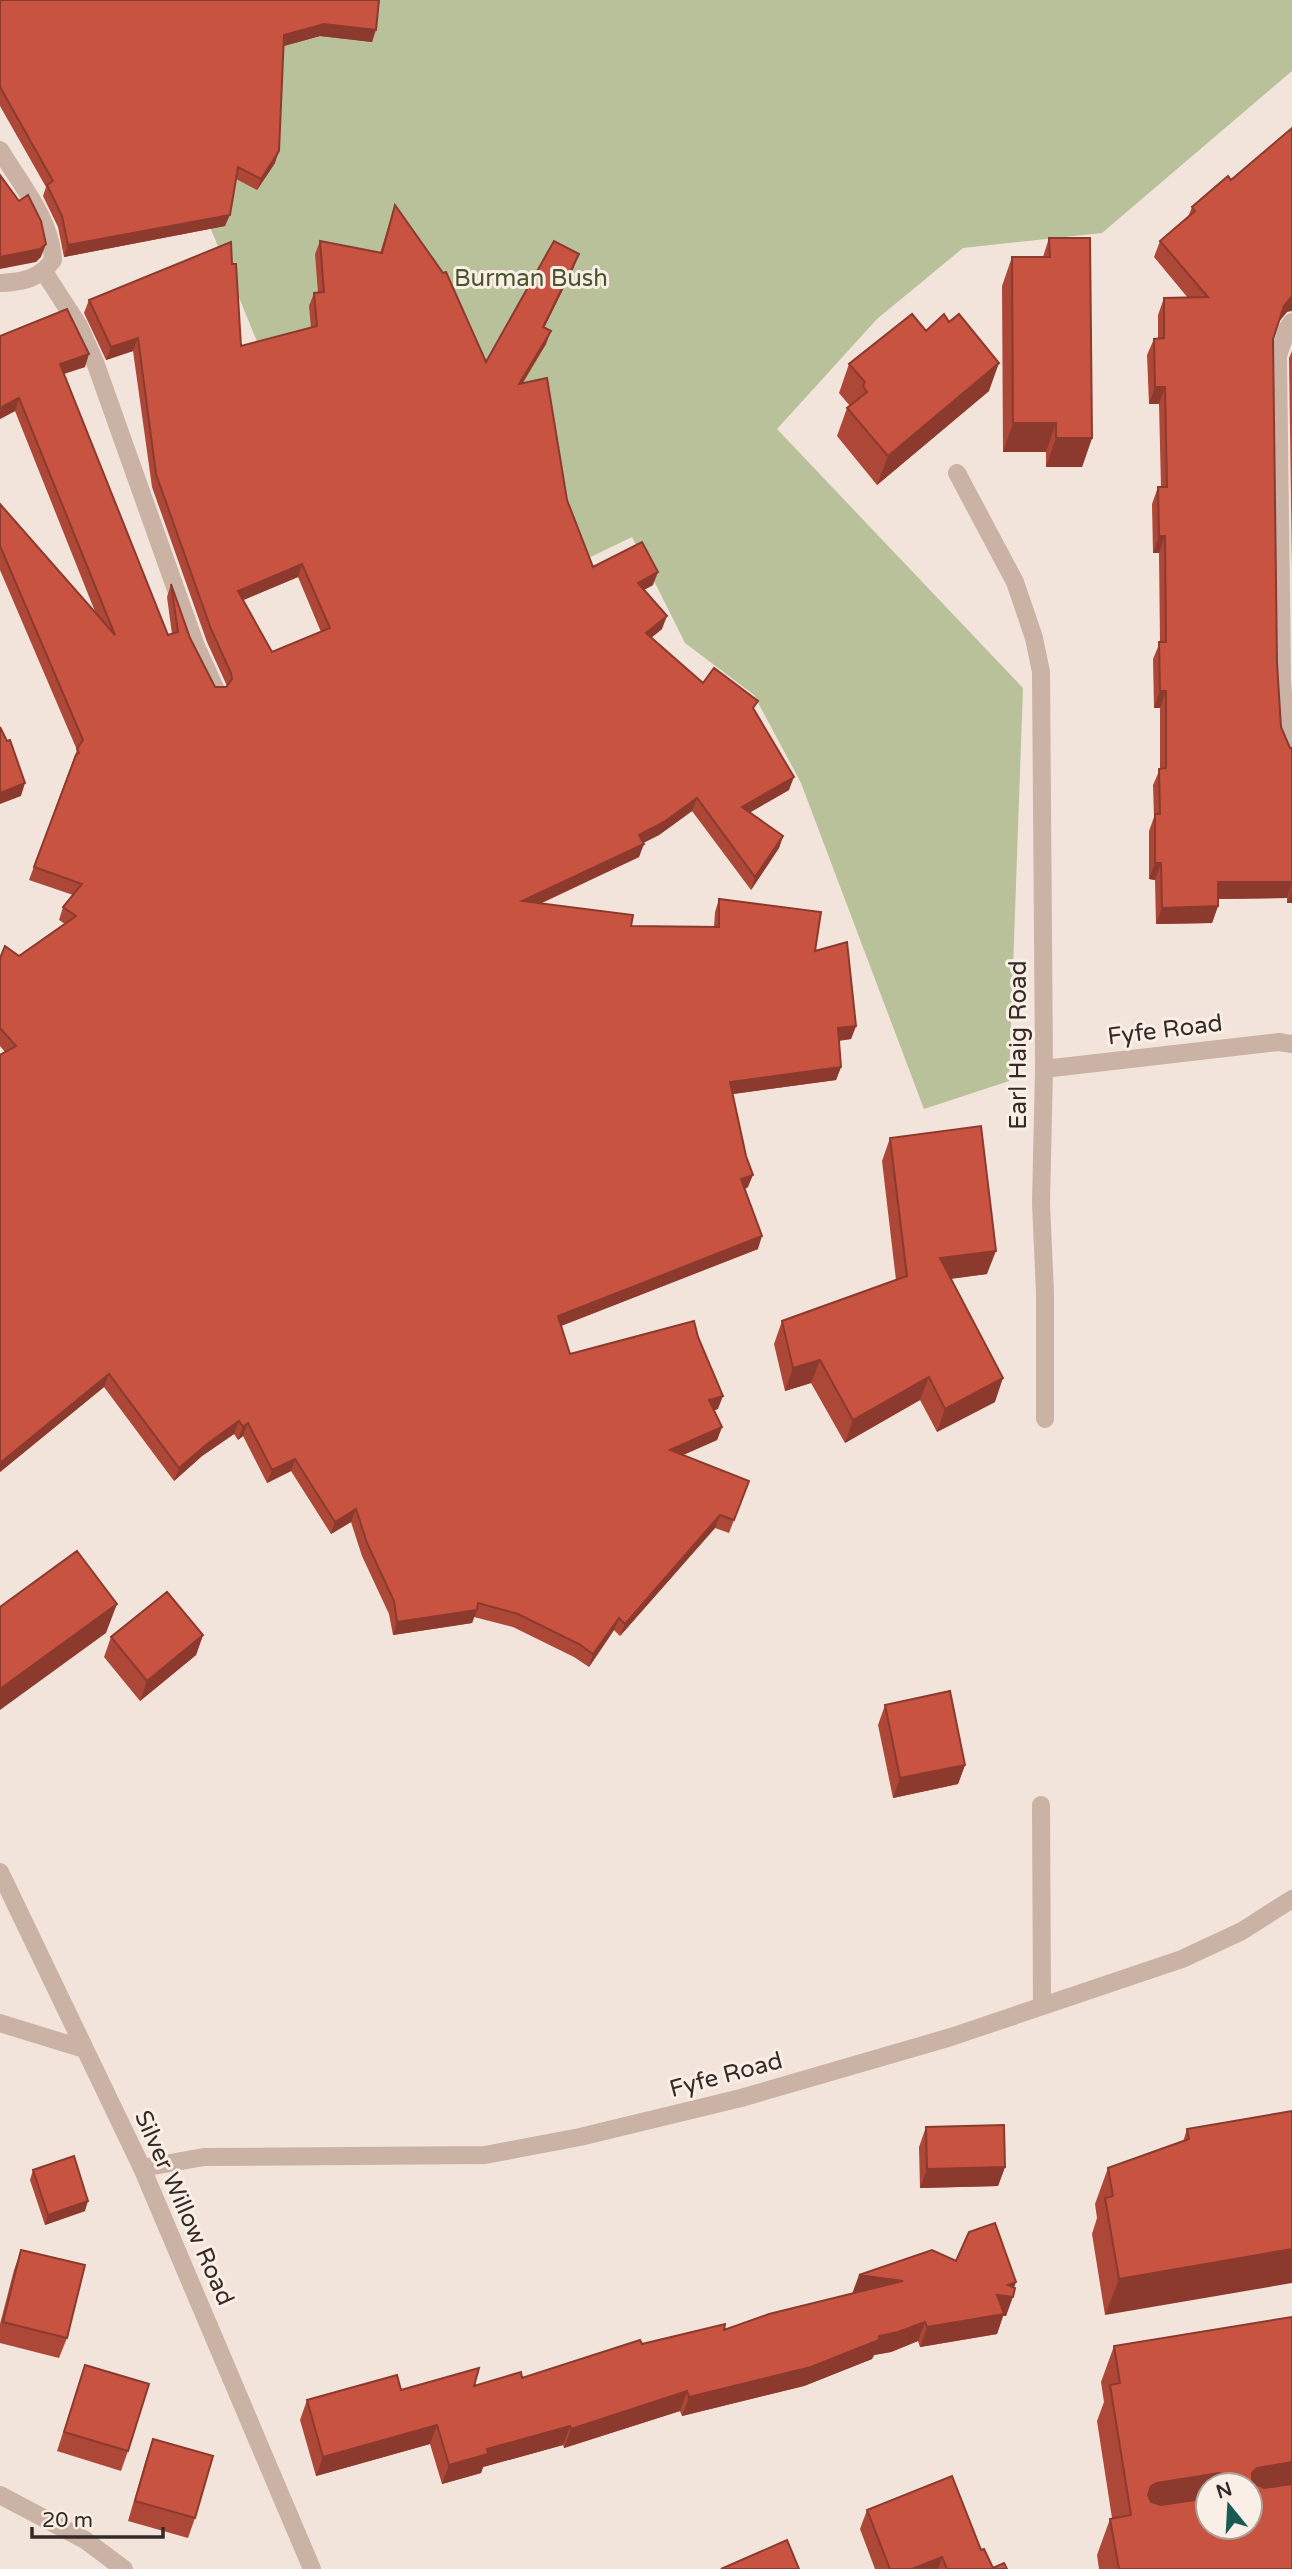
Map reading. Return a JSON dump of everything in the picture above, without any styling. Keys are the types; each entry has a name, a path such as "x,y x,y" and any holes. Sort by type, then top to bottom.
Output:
{"street":[{"path":"0,150 47,227 53,260 44,272 29,280 0,283"},
{"path":"44,272 79,326 95,362 196,646 216,690"},
{"path":"1292,322 1278,356 1282,679 1286,740 1292,756"},
{"name":"Earl Haig Road","path":"957,474 1015,582 1034,638 1041,672 1044,1069 1041,1203 1045,1293 1045,1419"},
{"name":"Fyfe Road","path":"1044,1069 1279,1042 1292,1044"},
{"path":"1041,1805 1042,2005"},
{"name":"Silver Willow Road","path":"0,1872 142,2168 312,2569"},
{"name":"Fyfe Road","path":"142,2168 204,2157 485,2155 580,2137 741,2098 951,2037 1182,1959 1242,1931 1292,1899"},
{"path":"0,2023 84,2049"},
{"path":"0,2495 85,2540 124,2569"}],"green space":[{"name":"Burman Bush","path":"117,0 1292,0 1292,71 1102,233 963,248 877,319 777,429 1023,688 1009,1081 924,1109 801,783 754,695 685,643 632,537 386,656"}],"building":[{"path":"0,0 379,0 376,30 324,24 284,35 279,151 261,179 238,167 230,215 68,245 62,216 47,185 53,181 0,87"},
{"path":"1292,128 1292,296 1284,306 1273,339 1277,663 1281,727 1292,748 1292,882 1218,882 1218,906 1162,908 1161,863 1155,863 1155,814 1160,814 1159,769 1166,768 1166,691 1160,691 1159,642 1166,642 1165,536 1159,536 1158,487 1167,487 1165,387 1155,387 1154,339 1164,338 1164,298 1208,297 1160,241 1195,211 1192,207 1228,176 1231,180"},
{"path":"0,175 19,201 28,195 41,221 46,244 40,249 0,257"},
{"path":"395,205 443,273 446,272 486,362 554,241 579,254 543,327 551,331 519,384 547,378 567,500 593,567 642,542 658,572 638,583 667,616 646,633 703,683 714,668 758,701 753,708 794,777 742,807 783,836 755,877 697,798 664,822 639,835 644,844 522,901 633,915 631,926 719,927 719,899 821,912 815,951 847,942 856,1026 838,1028 841,1067 730,1082 746,1156 753,1175 741,1179 762,1236 558,1316 570,1354 694,1321 723,1396 709,1400 722,1427 670,1450 749,1481 734,1520 720,1515 625,1624 619,1618 593,1654 579,1644 518,1614 478,1603 477,1610 397,1622 394,1601 367,1543 356,1509 335,1522 295,1459 272,1470 248,1423 243,1427 239,1421 179,1468 109,1374 0,1463 0,1055 16,1046 0,1028 0,958 5,946 19,956 76,916 63,907 82,884 34,867 79,753 77,749 83,740 0,546 0,504 115,635 19,398 0,408 0,336 67,309 89,354 60,364 168,635 178,632 171,584 190,638 215,687 226,687 232,679 231,673 211,629 156,474 138,338 111,347 89,300 231,242 232,264 236,264 241,346 317,326 314,293 324,292 320,241 382,253","holes":["302,564 330,628 272,652 238,591"]},
{"path":"1049,238 1090,238 1092,438 1056,438 1056,423 1013,423 1012,257 1050,257"},
{"path":"912,314 926,331 944,314 949,322 959,314 999,363 888,456 847,408 867,392 863,386 865,382 849,364"},
{"path":"0,727 7,741 10,740 25,783 0,793"},
{"path":"981,1126 996,1251 940,1258 1003,1378 945,1409 929,1377 853,1420 820,1360 793,1368 782,1321 907,1276 890,1138"},
{"path":"77,1551 117,1604 0,1689 0,1607"},
{"path":"167,1592 203,1635 147,1681 111,1637"},
{"path":"950,1691 965,1765 900,1778 885,1705"},
{"path":"1292,2111 1292,2249 1119,2279 1105,2198 1113,2196 1108,2168 1189,2139 1187,2129"},
{"path":"1004,2125 1005,2167 927,2169 926,2127"},
{"path":"74,2156 88,2201 48,2215 33,2170"},
{"path":"995,2223 1016,2282 1008,2285 1015,2288 1013,2297 997,2295 1004,2314 927,2327 925,2322 879,2336 879,2340 811,2367 689,2397 687,2391 571,2429 570,2426 487,2449 488,2454 449,2465 437,2425 323,2457 307,2400 397,2375 401,2390 479,2368 474,2386 521,2372 522,2378 640,2340 642,2344 725,2324 724,2330 769,2314 903,2281 859,2275 932,2250 956,2261 969,2232"},
{"path":"21,2250 85,2265 67,2338 3,2322"},
{"path":"1292,2317 1292,2462 1257,2468 1254,2471 1194,2471 1194,2477 1151,2486 1148,2495 1151,2502 1161,2505 1194,2500 1194,2541 1264,2541 1264,2488 1292,2484 1292,2569 1119,2569 1110,2519 1131,2515 1110,2385 1120,2383 1114,2346"},
{"path":"85,2365 149,2384 128,2451 64,2432"},
{"path":"153,2439 213,2456 195,2518 135,2501"},
{"path":"952,2476 981,2550 984,2549 993,2568 1004,2563 1007,2569 947,2569 942,2557 912,2569 890,2569 867,2510"},
{"path":"787,2540 799,2569 721,2569"}]}
